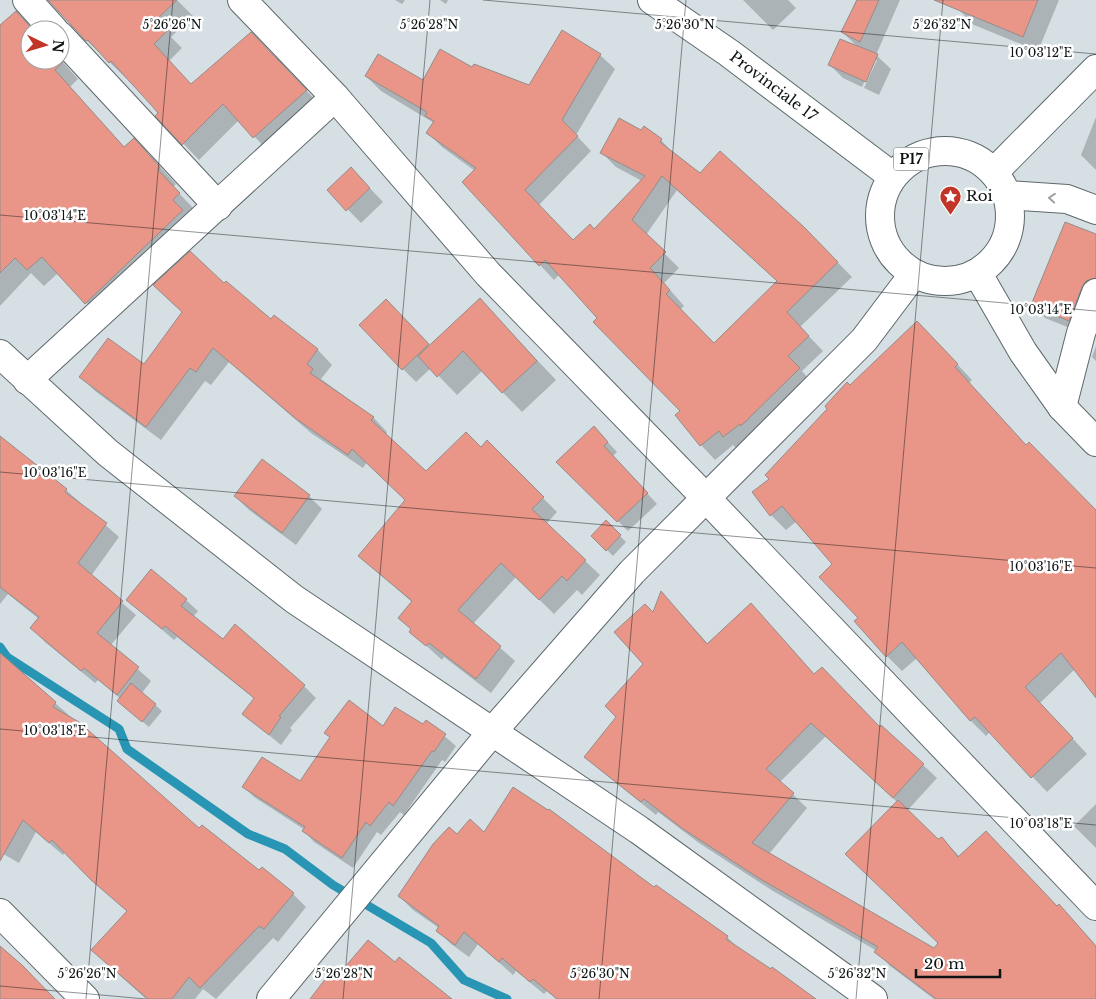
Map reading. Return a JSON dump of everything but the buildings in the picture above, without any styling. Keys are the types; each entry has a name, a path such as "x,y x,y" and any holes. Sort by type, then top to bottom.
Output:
{"street":[{"path":"27,0 45,20"},
{"path":"242,0 336,97 488,274 705,497 1096,906"},
{"name":"Provinciale 17","path":"657,1 892,176"},
{"path":"70,47 218,206"},
{"path":"1096,69 1001,183 1067,200 1096,210"},
{"path":"27,380 336,97"},
{"name":"P17","path":"942,149 970,154 1001,183 1011,225 1000,253 978,274 946,283 913,275 892,256 880,230 880,202 892,176 914,157 942,149"},
{"path":"978,274 1019,345 1062,407 1096,442"},
{"path":"271,999 492,732 632,572 864,340 913,275"},
{"path":"1062,407 1081,333 1096,293"},
{"path":"0,354 108,453 294,599 639,830 873,999"},
{"path":"0,914 85,999"}],"waterway":[{"path":"0,647 7,657 119,729 127,749 248,834 285,849 333,885 431,943 464,980 507,999"}],"place":[{"name":"Roi","path":"950,215"}]}
